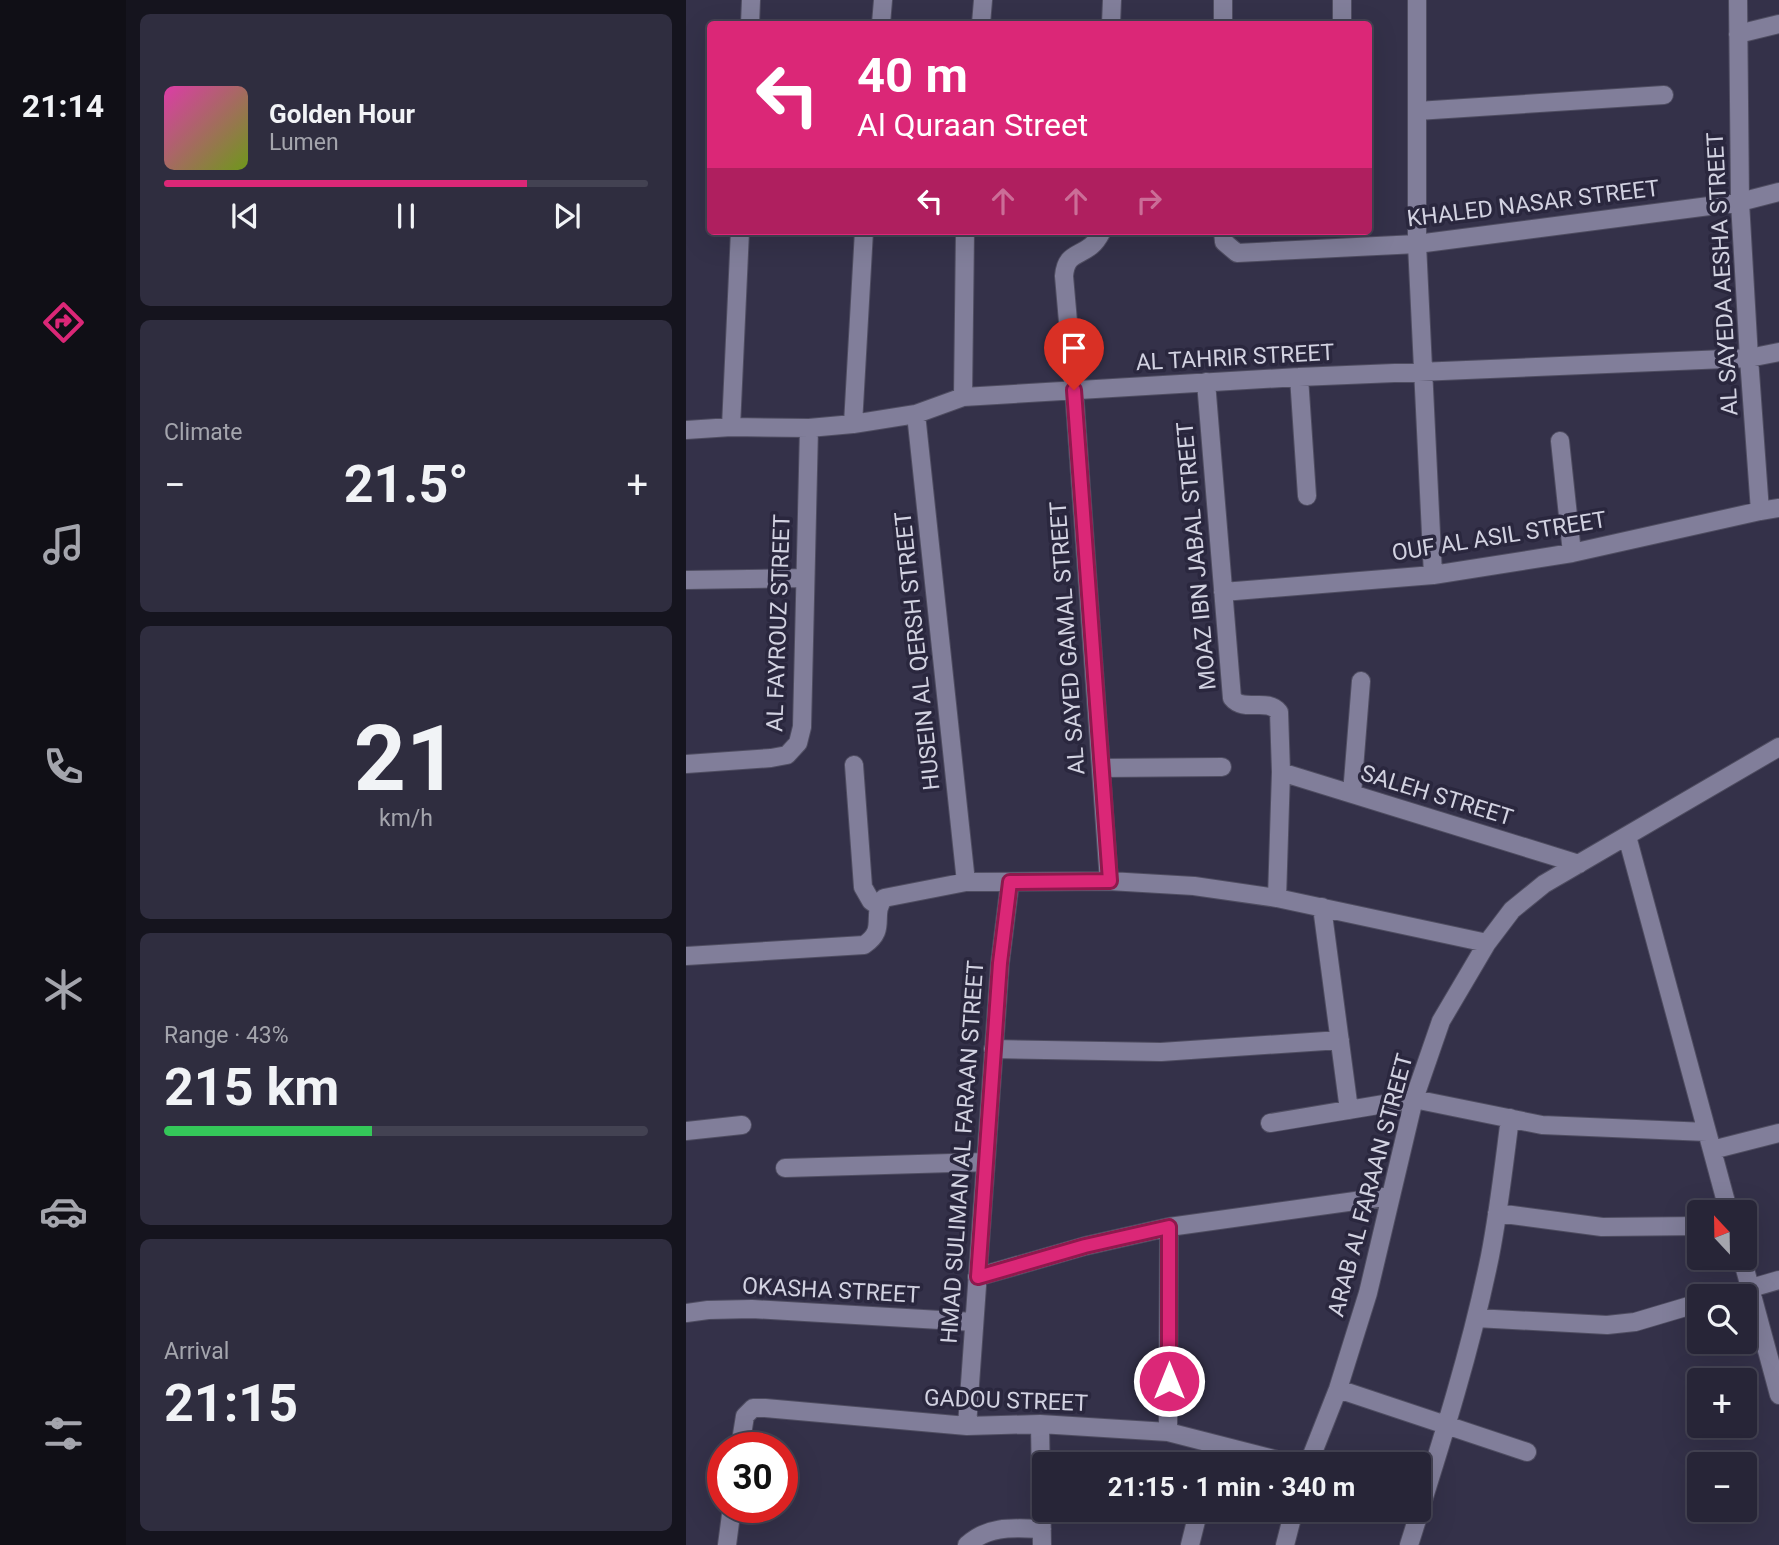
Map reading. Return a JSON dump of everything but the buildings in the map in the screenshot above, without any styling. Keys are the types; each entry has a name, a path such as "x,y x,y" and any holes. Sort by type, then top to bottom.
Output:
{"street":[{"path":"750,21 751,0"},
{"path":"881,21 883,0"},
{"path":"981,21 983,0"},
{"path":"1111,21 1112,0"},
{"path":"1223,0 1223,21"},
{"path":"1342,0 1342,21"},
{"path":"1416,0 1417,244 1433,575"},
{"name":"AL SAYEDA AESHA STREET","path":"1738,0 1740,202 1760,511"},
{"path":"1738,34 1779,24"},
{"path":"1417,111 1664,95"},
{"name":"KHALED NASAR STREET","path":"1223,235 1224,242 1237,253 1344,240 1417,244 1740,202 1779,192"},
{"path":"731,427 740,235"},
{"path":"853,424 864,235"},
{"path":"963,397 965,235"},
{"name":"AL SAYED GAMAL STREET","path":"1100,235 1094,244 1069,260 1064,276 1110,881"},
{"name":"AL TAHRIR STREET","path":"686,430 731,427 808,428 853,424 916,414 963,397 1299,377 1749,358 1779,352"},
{"path":"1299,377 1307,496"},
{"name":"MOAZ IBN JABAL STREET","path":"1206,383 1232,698 1237,704 1271,706 1276,707 1279,712 1281,772 1277,898"},
{"name":"HUSEIN AL QERSH STREET","path":"916,414 966,882"},
{"name":"AL FAYROUZ STREET","path":"686,764 787,755 798,743 802,727 808,428"},
{"path":"1560,442 1572,553"},
{"name":"OUF AL ASIL STREET","path":"1223,592 1433,575 1572,553 1779,508"},
{"path":"686,580 805,578"},
{"path":"1352,794 1361,681"},
{"name":"ARAB AL FARAAN STREET","path":"1313,1452 1338,1389 1368,1293 1414,1099 1441,1021 1487,943 1512,910 1544,884 1779,747"},
{"path":"854,765 863,887 871,901 878,906"},
{"path":"1101,768 1222,767"},
{"name":"SALEH STREET","path":"1281,772 1579,864"},
{"path":"1627,836 1725,1200"},
{"path":"686,956 864,945 873,939 878,929 878,906 884,898 966,882 1110,881 1194,886 1322,906 1487,943"},
{"name":"HMAD SULIMAN AL FARAAN STREET","path":"967,1426 993,1049 1010,882"},
{"path":"1322,906 1349,1110"},
{"path":"993,1049 1161,1052 1340,1040"},
{"path":"1270,1123 1414,1099 1542,1125 1707,1132"},
{"path":"1409,1545 1447,1425 1476,1318 1491,1252 1510,1118"},
{"path":"686,1131 743,1125"},
{"path":"1712,1150 1779,1133"},
{"path":"785,1168 985,1162"},
{"path":"978,1277 1085,1246 1169,1227 1391,1196"},
{"path":"1497,1213 1602,1227 1687,1226"},
{"path":"1168,1432 1169,1227"},
{"path":"1757,1286 1779,1280"},
{"path":"1476,1318 1607,1325 1635,1322 1687,1307"},
{"name":"OKASHA STREET","path":"686,1313 752,1310 974,1322"},
{"path":"1757,1314 1779,1395"},
{"path":"1338,1389 1527,1452"},
{"name":"GADOU STREET","path":"742,1432 745,1416 754,1408 765,1408 967,1426 1040,1424 1168,1432 1246,1452"},
{"path":"967,1545 975,1538 1007,1527 1042,1537 1040,1424"},
{"path":"1190,1545 1196,1522"},
{"path":"1285,1545 1291,1522"},
{"path":"727,1545 730,1523"}],"route":[{"path":"1074,390 1110,881 1010,882 1000,963 978,1277 1085,1246 1169,1227 1169,1381"}]}
